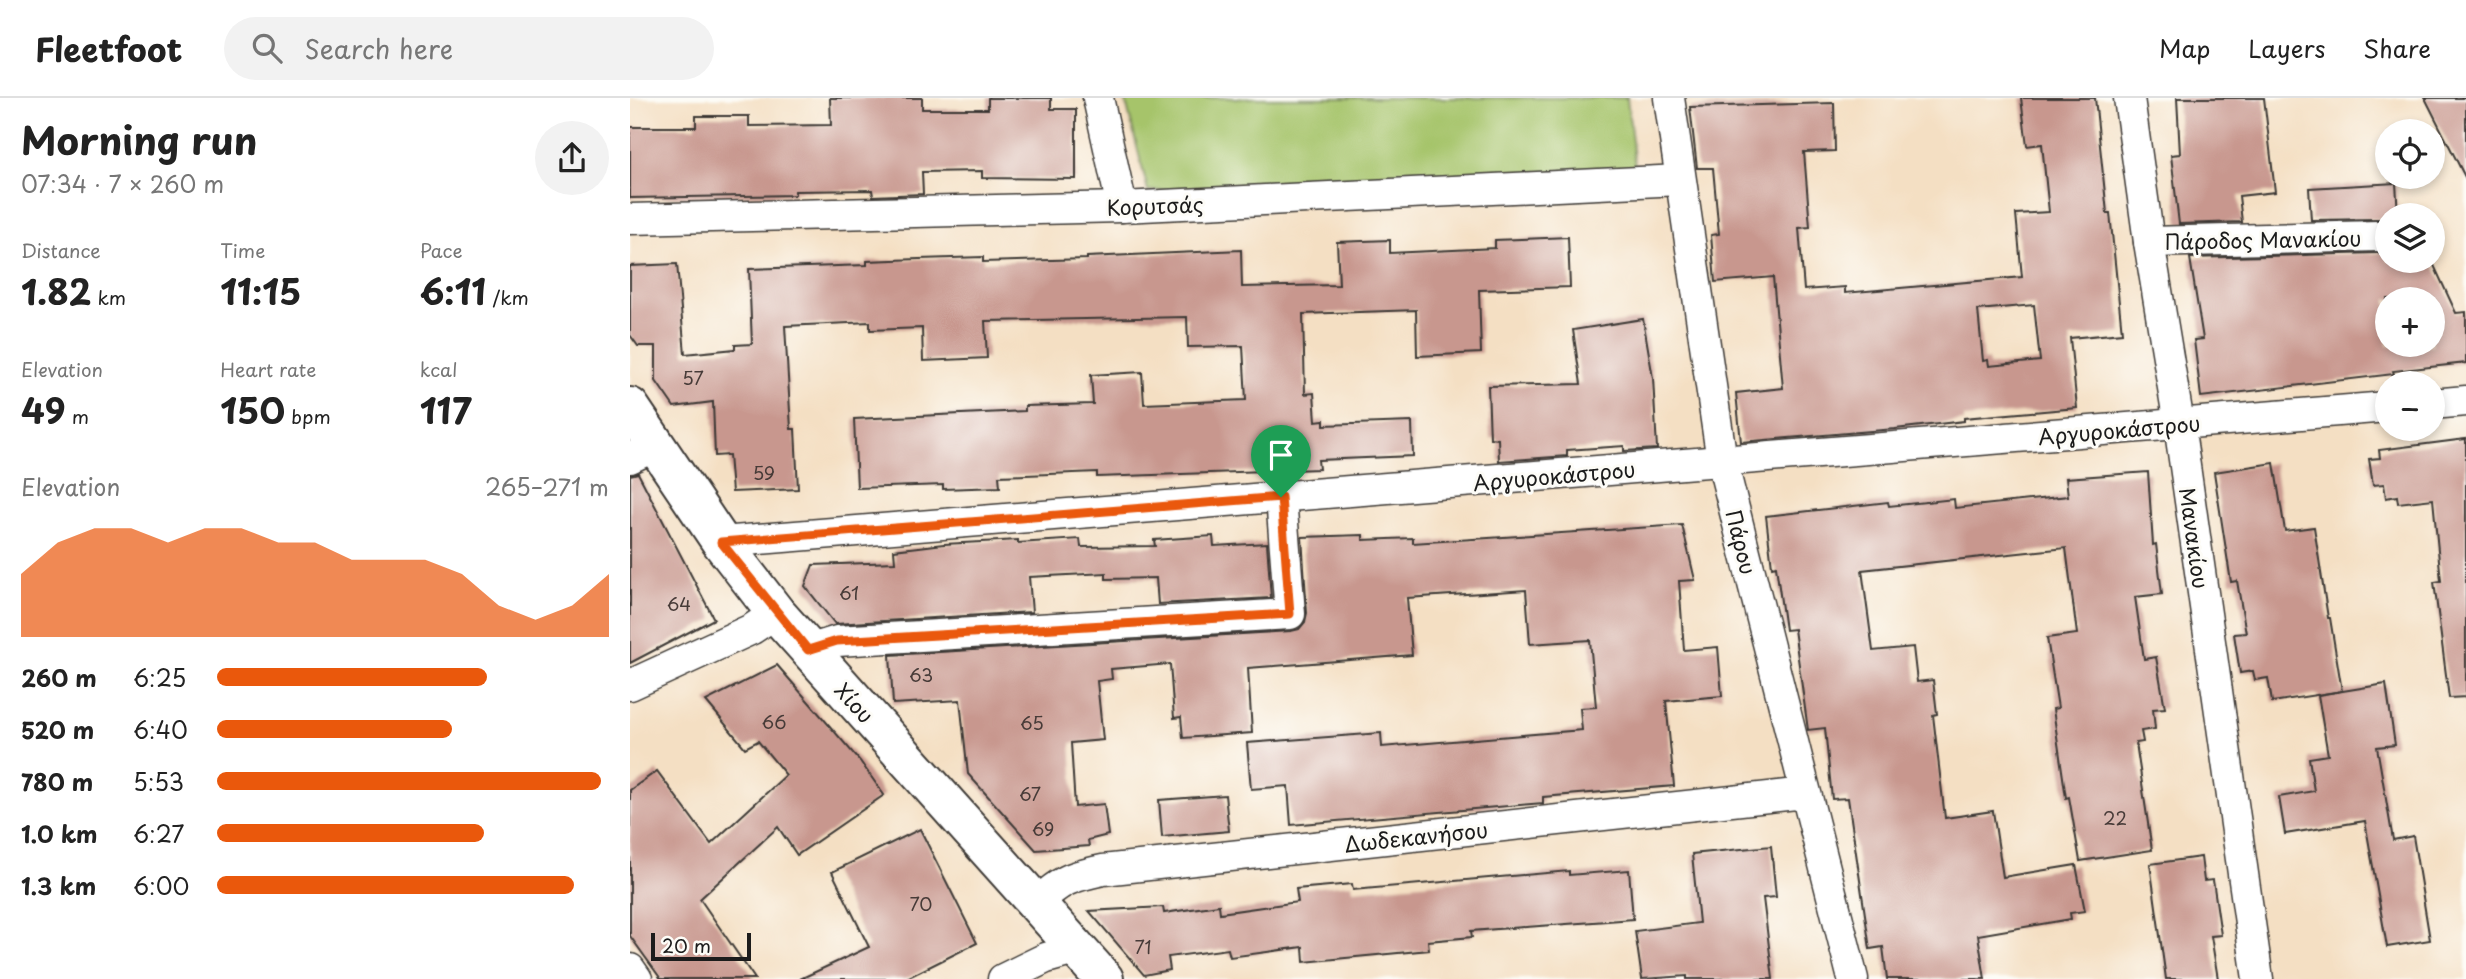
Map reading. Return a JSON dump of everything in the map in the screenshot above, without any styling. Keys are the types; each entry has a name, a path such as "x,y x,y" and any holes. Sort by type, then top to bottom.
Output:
{"street":[{"path":"1098,98 1122,207"},
{"name":"Πάρου","path":"1669,98 1722,461 1853,979"},
{"name":"Μανακίου","path":"2129,98 2179,424 2258,979"},
{"name":"Κορυτσάς","path":"630,219 1122,207 1680,180"},
{"name":"Πάροδος Μανακίου","path":"2149,242 2375,236"},
{"path":"2445,403 2466,401"},
{"name":"Χίου","path":"630,407 642,452 721,542 808,650 1104,979"},
{"name":"Αργυροκάστρου","path":"721,542 2375,408"},
{"path":"808,650 837,641 1290,614 1281,497"},
{"path":"630,685 752,629 776,613"},
{"name":"Δωδεκανήσου","path":"1037,903 1057,884 1069,878 1103,870 1805,793"},
{"path":"1003,979 1046,958 1078,949"},
{"path":"630,969 637,979"}],"green space":[{"path":"1125,98 1627,98 1636,176 1148,191"}],"building":[{"path":"830,98 922,98 922,109 988,109 988,98 1051,98 1051,109 1076,109 1076,179 982,178 982,171 922,172 923,194 873,196 872,190 795,191 795,195 630,198 630,127 696,127 696,116 749,116 749,126 831,125"},
{"path":"2021,98 2095,98 2122,333 2070,338 2077,408 1964,418 1964,421 1895,429 1741,442 1736,393 1783,388 1773,277 1715,282 1711,235 1719,234 1713,168 1697,168 1690,107 1834,103 1835,151 1804,152 1810,227 1799,228 1804,290 1845,287 1845,293 2022,277 2016,214 2049,212 2042,144 2027,146","holes":["2034,305 2040,361 1989,366 1988,360 1983,361 1978,310"]},
{"path":"2177,98 2264,98 2275,192 2239,196 2242,222 2179,224 2171,155 2180,154"},
{"path":"2425,98 2466,98 2466,179 2445,138 2445,119 2436,119"},
{"path":"2375,184 2375,189 2396,189 2397,203 2375,203 2375,219 2311,220 2309,188"},
{"path":"1568,237 1570,287 1479,290 1481,353 1417,356 1416,310 1303,314 1305,394 1314,393 1316,421 1324,420 1324,425 1412,422 1413,456 1318,460 1319,469 1097,477 1097,472 999,476 1000,487 943,489 943,485 857,488 854,419 1025,411 1025,406 1093,404 1091,375 1142,372 1144,404 1246,400 1243,346 1188,347 1187,317 985,321 987,358 923,361 922,328 870,330 870,322 785,326 791,429 795,429 798,489 732,492 729,455 715,456 713,402 674,407 656,381 656,346 638,346 630,335 630,266 677,264 685,354 735,349 735,345 752,344 749,269 867,265 867,261 983,257 983,262 1087,259 1241,250 1242,287 1339,285 1337,242 1390,240 1390,253 1495,248 1495,240"},
{"path":"2375,253 2375,273 2438,273 2444,287 2375,287 2375,357 2445,357 2445,289 2456,313 2466,312 2466,363 2375,371 2375,376 2201,397 2194,340 2203,339 2190,258"},
{"path":"1643,319 1653,378 1657,449 1624,451 1624,446 1567,450 1567,456 1499,461 1498,439 1490,438 1488,386 1581,384 1573,330"},
{"path":"2466,439 2466,697 2449,698 2434,582 2441,581 2433,499 2398,503 2397,496 2386,498 2384,484 2373,485 2369,459 2380,458 2379,450"},
{"path":"2274,463 2285,531 2314,527 2342,691 2272,702 2268,678 2255,680 2253,671 2240,673 2234,634 2246,633 2237,581 2231,582 2214,472"},
{"path":"2148,472 2153,545 2156,544 2162,594 2135,597 2144,659 2156,657 2165,708 2153,709 2155,729 2141,731 2143,742 2136,743 2152,850 2080,861 2069,797 2066,798 2053,709 2058,708 2047,638 2077,634 2066,548 1862,570 1873,651 1913,647 1917,682 1933,680 1937,714 1933,715 1945,818 1993,811 2003,877 2076,865 2085,911 2070,913 2071,919 1978,935 1985,979 1887,979 1883,947 1870,949 1848,798 1832,799 1825,728 1808,730 1794,629 1785,630 1776,566 1772,567 1766,516 1888,502 1889,506 1954,499 1955,508 2068,496 2066,478"},
{"path":"638,473 714,619 630,663 630,475"},
{"path":"1682,525 1695,580 1679,581 1684,650 1718,647 1722,696 1666,701 1674,786 1543,797 1543,803 1291,825 1288,786 1251,789 1247,743 1381,733 1382,747 1582,730 1580,708 1596,707 1590,640 1530,644 1526,590 1407,598 1412,655 1248,668 1252,733 1183,738 1181,717 1174,718 1170,664 1111,669 1112,679 1097,681 1103,740 1071,743 1075,807 1104,804 1108,835 1088,840 1089,846 1036,850 968,774 960,700 893,704 890,655 1299,629 1305,622 1307,613 1302,537 1363,535 1363,540 1413,538 1413,543"},
{"path":"1213,536 1214,546 1267,543 1271,598 1158,604 1156,578 1106,579 1106,573 1029,577 1032,612 835,624 805,586 813,565 895,562 894,550 944,544 1080,539 1081,547 1155,546 1154,540"},
{"path":"777,665 860,761 884,795 797,855 778,827 700,899 755,979 661,979 630,936 630,790 657,771 711,844 786,775 758,741 745,748 706,701"},
{"path":"2386,684 2395,745 2377,747 2393,840 2413,836 2430,940 2387,947 2365,821 2285,834 2279,797 2314,791 2309,758 2328,755 2318,695"},
{"path":"1225,795 1229,831 1162,837 1159,800"},
{"path":"920,829 977,943 905,979 800,979 869,947 832,872"},
{"path":"1771,846 1776,897 1763,898 1773,979 1687,979 1687,976 1642,979 1635,931 1699,923 1692,854"},
{"path":"2201,857 2204,881 2213,880 2221,935 2211,936 2218,979 2166,979 2150,864"},
{"path":"1629,870 1633,919 1471,931 1472,937 1428,941 1429,950 1304,962 1303,947 1230,957 1228,949 1168,957 1170,970 1144,975 1089,911 1163,907 1164,913 1219,905 1220,913 1298,902 1296,889 1352,884 1353,890 1569,871 1569,875"}],"route":[{"path":"1281,497 1290,614 837,641 808,650 721,542 814,535 1281,497"}]}
